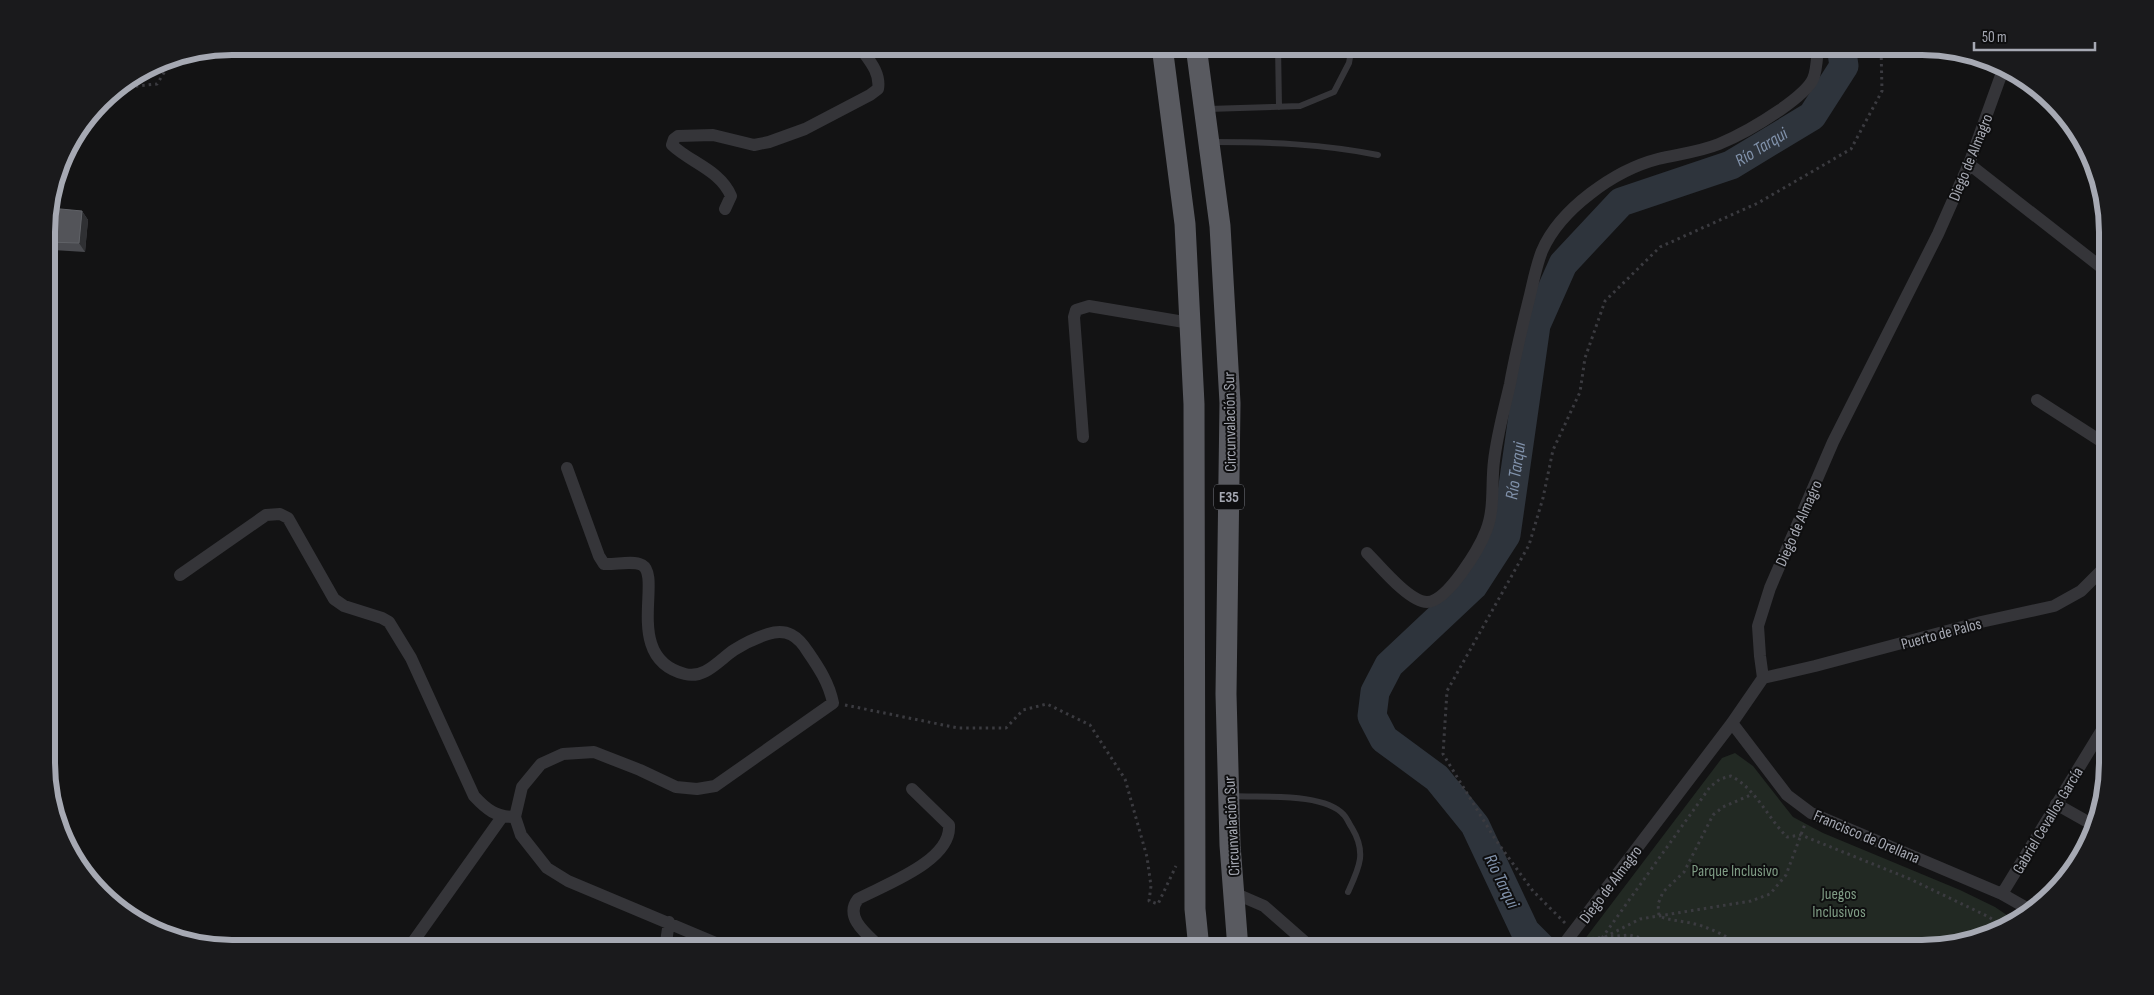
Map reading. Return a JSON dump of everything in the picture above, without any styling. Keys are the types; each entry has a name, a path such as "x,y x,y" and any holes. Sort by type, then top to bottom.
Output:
{"highway":[{"name":"Circunvalación Sur","path":"1163,55 1185,224 1194,404 1195,909 1198,940"},
{"name":"Circunvalación Sur","path":"1197,55 1220,226 1230,403 1226,694 1229,796 1237,940"}],"street":[{"path":"725,209 731,196 727,187 712,173 678,152 672,145 674,139 678,136 713,135 754,144 769,142 805,129 878,89 878,77 865,55"},
{"path":"1366,553 1413,598 1426,602 1436,600 1452,584 1469,561 1486,531 1491,509 1494,461 1515,353 1535,274 1542,252 1553,231 1569,212 1627,169 1658,159 1688,154 1718,144 1757,126 1792,102 1813,79 1817,55"},
{"name":"Diego de Almagro","path":"1568,940 1732,723 1763,678 1758,626 1770,588 1834,442 1938,234 1969,164 2002,74"},
{"path":"1969,164 2099,266"},
{"path":"1083,437 1074,317 1076,310 1089,306 1190,324"},
{"path":"2037,400 2099,440"},
{"path":"567,468 599,556 604,564 635,564 645,567 649,582 647,612 649,636 652,649 666,668 687,675 701,674 753,639 786,631 799,638 822,672 830,690 833,703 715,786 697,789 676,787 640,770 594,752 563,754 541,764 522,787 516,817 521,835 547,868 568,881 710,940"},
{"path":"180,575 266,515 280,514 288,518 334,599 344,606 390,622 412,658 474,796 486,810 502,817 516,817"},
{"name":"Puerto de Palos","path":"1763,678 1981,622 2054,606 2081,592 2099,573"},
{"name":"Francisco de Orellana","path":"1732,723 1787,795 1810,813 2002,894 2025,907"},
{"name":"Gabriel Cevallos García","path":"2002,894 2099,735"},
{"path":"873,940 858,926 853,911 854,904 858,899 926,864 944,845 950,834 949,825 912,790"},
{"path":"2056,804 2089,823"},
{"path":"414,940 502,817"},
{"path":"1234,893 1264,906 1304,940"},
{"path":"666,940 669,922"}],"lane":[{"path":"1278,55 1280,107"},
{"path":"1204,109 1300,106 1334,92 1350,55"},
{"path":"1209,142 1274,142 1341,148 1378,155"},
{"path":"1229,796 1297,797 1327,804 1343,813 1355,832 1362,854 1360,866 1348,892"}],"path":[{"path":"1653,940 1629,935 1602,939 1585,939 1575,932 1533,891 1495,839 1443,754 1447,691 1529,545 1543,498 1553,450 1580,392 1585,358 1605,301 1660,247 1758,203 1851,150 1882,91 1881,55"},
{"path":"130,88 157,84 166,67"},
{"path":"92,124 124,92"},
{"path":"833,703 958,728 1006,728 1023,710 1046,704 1090,726 1125,779 1147,857 1151,886 1149,900 1158,904 1177,864"},
{"path":"1602,939 1710,786 1720,779 1731,776 1741,782 1787,837 1800,836 1910,879 1989,916 1998,923"},
{"path":"1658,916 1658,904 1663,892 1684,872 1713,815 1752,794"},
{"path":"1602,939 1640,919 1752,901 1770,894 1786,875 1810,813"},
{"path":"1658,916 1672,922 1685,922 1703,927 1732,940"}],"green space":[{"name":"Parque Inclusivo","path":"1735,753 1753,766 1793,817 1823,833 1960,890 1995,907 2009,917 1979,931 1957,937 1934,940 1584,940 1722,758"}],"building":[{"path":"57,209 82,211 79,243 55,242"}],"waterway":[{"name":"Río Tarqui","path":"1534,940 1525,931 1475,825 1437,778 1384,739 1372,716 1375,692 1389,665 1473,586 1506,535 1536,325 1563,264 1621,202 1731,165 1812,116 1844,66 1842,55"}],"park label":[{"name":"Juegos Inclusivos","path":"1839,902"}]}
